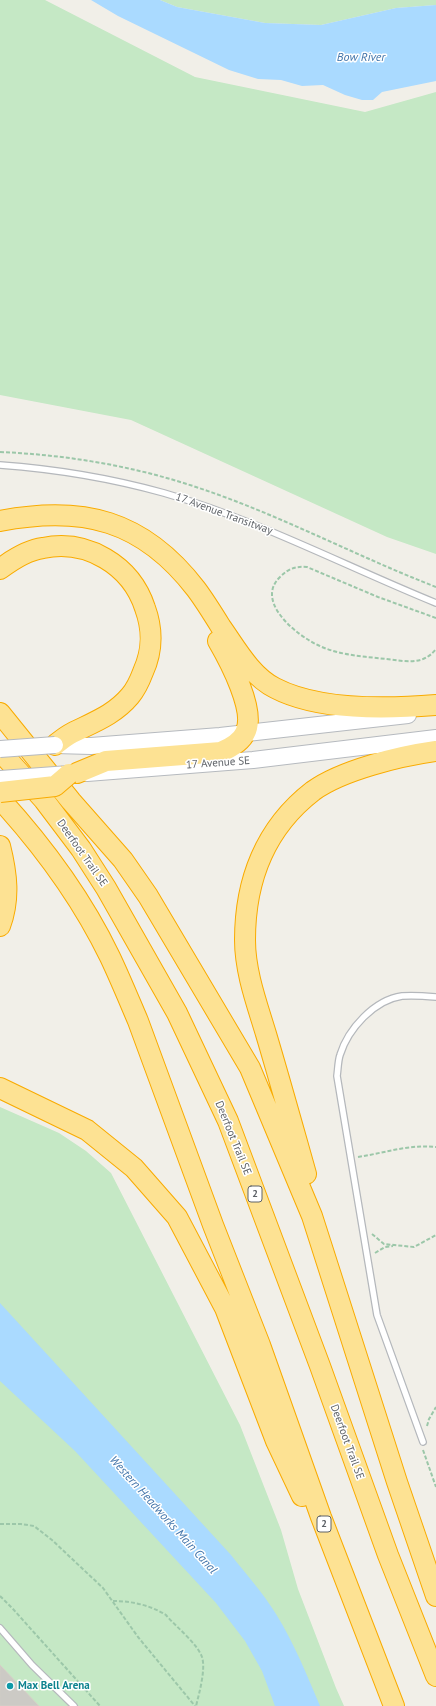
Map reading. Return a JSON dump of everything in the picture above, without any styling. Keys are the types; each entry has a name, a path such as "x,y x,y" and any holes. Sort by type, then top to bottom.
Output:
{"highway":[{"path":"0,521 41,515 94,518 111,523 139,536 168,559 195,589 248,664 274,688 306,700 334,704 374,707 436,705"},
{"path":"0,570 26,553 42,548 56,546 89,550 104,557 119,568 131,580 141,594 148,615 151,633 151,650 141,678 131,695 120,707 106,717 71,733 55,745"},
{"path":"0,792 55,786 73,774 106,761 222,752 231,748 246,733 248,716 237,677 222,647 168,559"},
{"path":"0,713 71,801 123,860 148,896 250,1068 312,1216 394,1474 436,1596"},
{"name":"Deerfoot Trail SE","path":"0,750 49,806 81,849 106,888 177,1013 216,1094 228,1121 320,1366 388,1555 436,1676"},
{"path":"312,1216 311,1189 250,980 245,941 248,896 262,853 274,832 290,812 313,791 338,778 377,763 436,751"},
{"name":"2","path":"0,799 48,858 70,888 110,956 126,992 210,1218 260,1345 367,1637 394,1706"},
{"path":"0,846 6,868 7,888 6,910 0,926"},
{"path":"0,1088 86,1130 134,1168 177,1217 225,1308 276,1441 367,1637"}],"main road":[{"path":"0,750 55,745 91,746 246,733 436,712"},
{"name":"17 Avenue SE","path":"0,779 253,760 436,738"}],"lane":[{"name":"17 Avenue Transitway","path":"0,465 69,472 118,481 164,493 265,528 436,603"},
{"path":"423,1442 377,1315 367,1264 337,1076 340,1055 351,1034 358,1022 373,1008 401,996 436,997"},
{"path":"0,1628 32,1665 74,1706"}],"path":[{"path":"436,618 378,597 307,567 296,566 287,570 278,579 273,587 272,597 274,605 281,617 307,639 334,652 351,656 418,661 429,657 436,649"},
{"path":"350,1159 407,1148 428,1146 436,1148"},
{"path":"361,1226 384,1244 414,1247 436,1235"},
{"path":"367,1264 377,1250 396,1245"},
{"path":"0,1524 21,1524 34,1526 52,1540 103,1588 138,1637 195,1706"},
{"path":"0,1596 100,1706"},
{"path":"113,1601 128,1601 160,1611 166,1615 197,1648 203,1658 203,1669 195,1706"}],"green space":[{"path":"0,0 45,0 195,77 365,112 436,92 436,554 387,537 131,420 0,395"},
{"path":"160,0 436,0 436,5 396,8 321,25 265,23 177,7"},
{"path":"0,1107 59,1133 86,1151 111,1173 240,1425 281,1530 298,1589 344,1706 0,1706"}],"water":[{"name":"Bow River","path":"91,0 160,0 177,7 265,23 321,25 396,8 436,5 436,81 382,92 373,100 362,100 345,95 323,85 302,86 281,80 258,79 229,70 118,16"},
{"name":"Western Headworks Main Canal","path":"0,1303 231,1555 271,1606 283,1625 300,1659 320,1706 275,1706 262,1671 245,1641 216,1603 75,1451 0,1381"}],"building":[{"name":"Max Bell Arena","path":"0,1665 39,1706 0,1706"}],"place":[{"name":"Max Bell Arena","path":"10,1686"}]}
